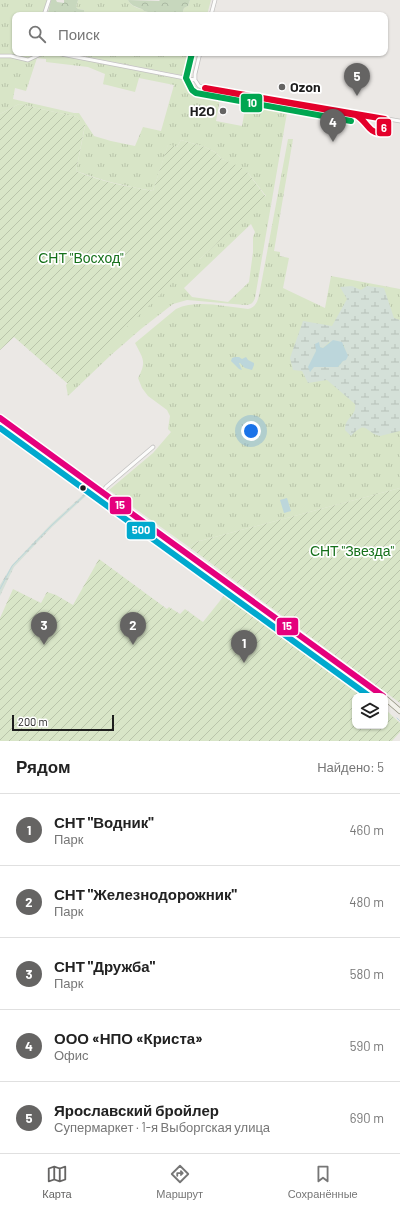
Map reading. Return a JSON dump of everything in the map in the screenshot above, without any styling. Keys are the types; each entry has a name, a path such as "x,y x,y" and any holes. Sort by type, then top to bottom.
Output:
{"main road":[{"path":"0,418 378,693"},
{"path":"388,700 400,711"}],"street":[{"path":"45,12 49,0"},
{"path":"212,12 215,0"},
{"path":"0,56 11,56 26,60 34,56"},
{"path":"71,56 195,80"},
{"path":"199,56 195,80 199,86 205,88 356,115 400,121"},
{"path":"356,115 363,118 373,132 377,134 382,131 385,119"},
{"path":"102,493 106,487 153,447"}],"green space":[{"path":"0,0 48,0 44,12 12,12 12,56 63,56 192,81 200,90 221,94 216,121 242,126 247,98 285,105 288,107 255,298 253,301 250,304 245,305 187,300 173,304 111,355 68,396 66,385 198,257 200,259 266,196 248,173 241,168 222,159 215,152 205,147 181,140 177,147 168,145 153,191 95,178 76,171 85,126 77,117 19,104 0,114","holes":["37,58 46,59 46,62 88,67 105,74 103,84 135,92 139,78 174,85 161,131 143,127 135,146 111,141 94,136 79,113 13,99 15,88 26,91","251,224 255,232 253,237 253,252 249,282 228,302 192,297 184,288"]},
{"path":"51,0 64,3 64,0 78,0 76,7 84,10 84,12 48,12"},
{"path":"78,0 128,0 134,6 148,12 84,12 84,10 76,7"},
{"path":"128,0 190,0 188,6 184,8 183,12 148,12 130,3"},
{"path":"190,0 211,0 208,12 183,12 184,8 188,6"},
{"path":"82,56 195,56 191,77"},
{"name":"СНТ \"Восход\"","path":"19,104 77,117 85,125 76,171 85,175 153,191 168,144 177,147 181,140 205,147 215,152 222,159 241,167 248,173 266,197 200,259 198,258 68,384 14,337 0,350 0,114"},
{"path":"288,139 293,139 274,251 280,252 280,256 289,258 283,288 325,308 331,276 400,289 400,488 196,542 189,547 109,490 153,453 171,432 168,429 170,416 167,410 148,396 142,388 138,378 141,372 143,360 135,343 176,309 184,306 193,304 211,304 248,309 254,306 258,300 260,292"},
{"path":"352,286 361,290 367,286 384,288 394,318 400,320 400,431 380,436 363,427 351,436 345,430 347,422 354,412 355,404 327,380 308,383 302,371 293,370 290,358 303,321 332,326 347,299 340,287","holes":["329,342 344,345 346,353 343,361 338,367 314,367 310,364 316,351 316,347 319,346 323,348"]},
{"name":"СНТ \"Звезда\"","path":"400,488 400,703 189,547 196,542"},
{"path":"86,492 88,494 52,527 14,567 0,596 0,585 12,565 51,524"},
{"path":"99,559 167,609 169,607 180,614 185,609 203,622 227,592 367,693 352,693 352,729 388,729 388,712 400,723 400,732 392,741 0,741 0,618 13,589 41,603 47,592 56,595 73,605"}],"water":[{"path":"333,340 342,342 348,356 346,360 343,361 338,367 314,367 310,372 308,367 316,351 315,344 319,342 320,347 323,348"},
{"path":"235,357 242,359 246,357 254,363 252,370 245,368 240,363 242,370 239,369 231,361 232,358"},
{"path":"287,498 291,511 284,513 280,500"}],"waterway":[{"path":"0,589 12,566 52,525 87,493"},
{"path":"397,718 400,721"}],"transit line":[{"name":"10","path":"191,56 186,78 192,90 196,93 351,121"},
{"name":"6","path":"205,88 385,119 384,129 381,133 377,133 370,129 356,115 205,88"},
{"name":"15","path":"0,418 379,693"},
{"name":"500","path":"0,428 365,693"}],"place":[{"name":"Ozon","path":"282,87"},
{"name":"Ярославский бройлер","path":"357,96"},
{"name":"H2O","path":"223,111"},
{"name":"ООО «НПО «Криста»","path":"333,142"},
{"name":"СНТ \"Дружба\"","path":"44,645"},
{"name":"СНТ \"Железнодорожник\"","path":"133,645"},
{"name":"СНТ \"Водник\"","path":"244,663"}]}
